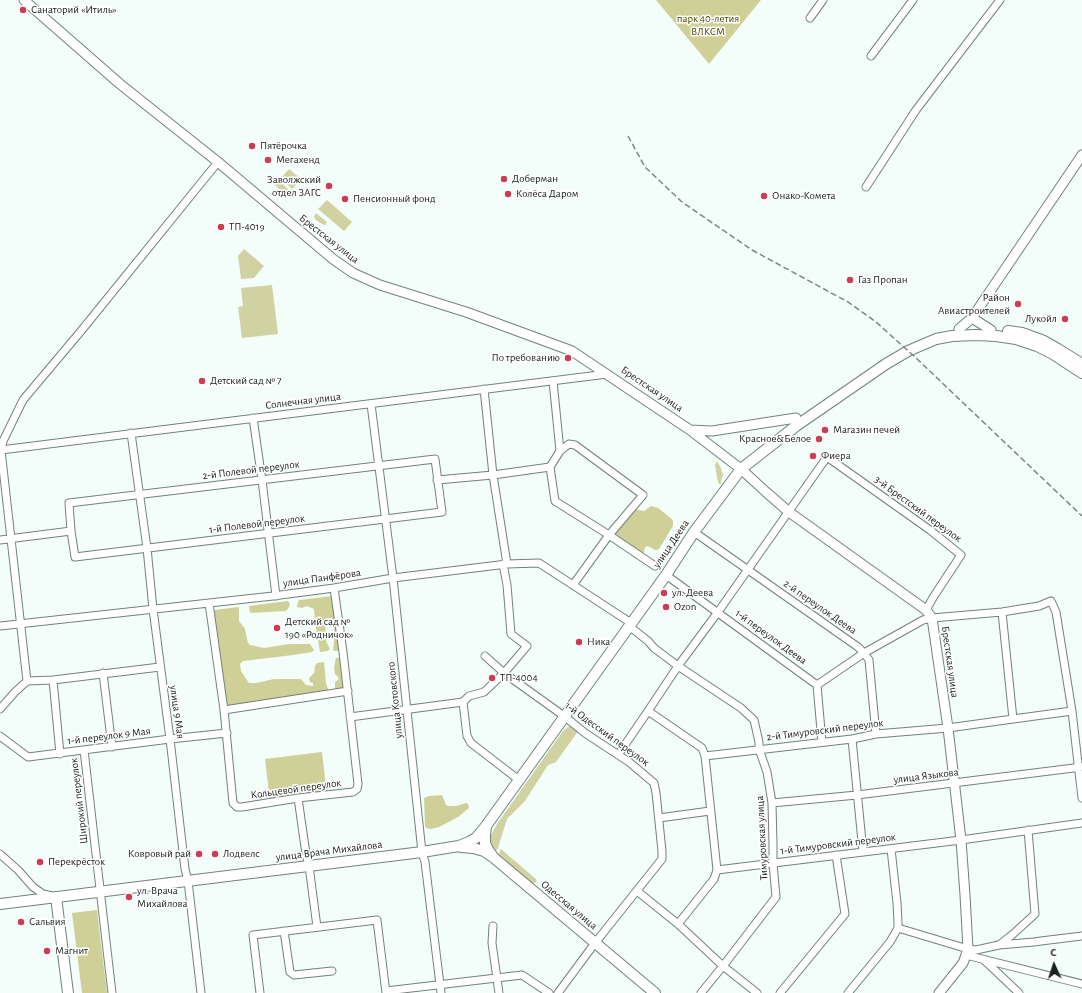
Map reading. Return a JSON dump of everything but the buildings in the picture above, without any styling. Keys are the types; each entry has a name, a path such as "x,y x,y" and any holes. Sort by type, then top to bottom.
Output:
{"main road":[{"path":"741,469 752,453 796,418 885,357 906,345 931,334 950,330 977,328 1022,333 1044,341 1082,364"},
{"name":"улица Деева","path":"486,826 666,574 694,532 741,469 800,423 886,364 908,351 936,339 952,336 976,335 1016,339 1037,346 1053,354 1082,373"},
{"name":"улица Врача Михайлова","path":"0,904 422,852 459,846 476,838 486,826"},
{"name":"Одесская улица","path":"486,826 485,843 494,858 655,993"},
{"path":"459,846 484,851 494,858"},
{"path":"56,897 68,993"}],"street":[{"name":"Брестская улица","path":"24,0 120,84 218,162 333,259 353,273 380,285 466,312 572,352 690,430 741,469 789,512 926,610 932,618 948,728 965,895 967,952"},
{"path":"810,18 823,0"},
{"path":"871,56 913,0"},
{"path":"866,186 916,110 1000,0"},
{"path":"959,329 972,318 1082,155"},
{"path":"27,681 0,450 3,441 23,400 218,162"},
{"path":"972,318 991,330"},
{"name":"Солнечная улица","path":"0,450 607,374"},
{"path":"553,381 560,451"},
{"path":"350,717 463,702 469,696 484,692 504,672 526,646 511,634 505,564 484,389"},
{"name":"улица Котовского","path":"371,404 393,578 422,852 425,862 441,993"},
{"path":"253,418 276,596"},
{"path":"690,430 712,431 796,418"},
{"name":"улица 9 Мая","path":"131,434 147,548 160,667 201,993"},
{"path":"574,585 609,535 643,495 575,445 569,444 560,451 550,467 555,501 609,535 655,566"},
{"name":"3-й Брестский переулок","path":"789,512 827,457 930,530 961,555 926,610"},
{"name":"2-й Полевой переулок","path":"72,531 69,503 435,459 437,480"},
{"path":"437,480 494,475 550,467"},
{"name":"1-й Полевой переулок","path":"72,531 75,556 442,512 437,480"},
{"path":"618,755 678,666 789,512"},
{"path":"0,540 72,531"},
{"name":"2-й переулок Деева","path":"694,532 858,647 864,653"},
{"name":"улица Панфёрова","path":"0,626 276,596 393,578 505,564 539,563 574,585 630,624"},
{"name":"1-й переулок Деева","path":"666,574 817,685"},
{"name":"Кольцевой переулок","path":"209,603 227,733 234,802 237,807 353,792 357,789 358,784 348,692 334,588"},
{"path":"822,742 817,685 864,653 923,620 1002,612 1039,606 1051,601 1056,612 1072,711 1080,767 1082,798"},
{"path":"1002,612 1013,719"},
{"name":"Тимуровская улица","path":"630,624 654,648 741,708 754,720 759,749 767,772 772,803 772,863 776,897 724,966 701,993"},
{"path":"864,653 869,660 876,734"},
{"name":"1-й Одесский переулок","path":"485,656 585,733 629,762 654,783 659,818 662,859 595,943 558,993"},
{"path":"0,709 27,681 53,680 160,667"},
{"path":"103,673 112,747"},
{"path":"53,680 60,754"},
{"path":"224,710 348,692"},
{"path":"463,702 467,736 471,743 519,780"},
{"path":"648,711 702,748 705,756 717,870 714,879 678,924"},
{"name":"2-й Тимуровский переулок","path":"705,756 852,739 876,734 948,728 1072,711"},
{"name":"1-й переулок 9 Мая","path":"0,736 28,757 227,733"},
{"path":"852,739 863,852"},
{"name":"Широкий переулок","path":"84,750 112,993"},
{"name":"улица Языкова","path":"772,803 857,795 1080,767"},
{"path":"298,798 317,927"},
{"path":"659,818 710,811"},
{"name":"1-й Тимуровский переулок","path":"717,870 891,849 1082,823"},
{"path":"999,944 1012,935 1035,914 1028,830"},
{"path":"848,993 890,942 898,928 897,903 891,849"},
{"path":"0,854 18,870 33,887 43,894 56,897"},
{"path":"780,993 845,914 836,855"},
{"path":"636,891 678,924 724,966 757,993"},
{"path":"260,993 253,935 377,920 386,992 522,975 549,993"},
{"path":"493,926 492,943 499,993"},
{"path":"898,928 983,959 1082,984"},
{"path":"284,931 290,972 294,975 332,971"},
{"path":"967,952 999,944 1034,942 1082,936"},
{"path":"939,993 959,969 967,952"},
{"path":"983,959 1019,993"}],"green space":[{"name":"парк 40-летия ВЛКСМ","path":"656,0 761,0 709,64"},
{"path":"289,169 301,179 292,189 281,178"},
{"path":"278,180 289,190 285,194 274,184"},
{"path":"327,200 352,222 344,231 318,209"},
{"path":"316,213 327,222 325,225 316,220 314,217"},
{"path":"244,249 264,266 254,278 241,279 238,256"},
{"path":"272,285 278,334 242,338 238,307 243,306 241,288"},
{"path":"717,461 723,475 720,485 718,482 715,465"},
{"path":"651,506 658,508 672,519 673,526 659,549 655,550 648,546 645,547 644,552 642,553 618,538 615,529 635,509 644,511"},
{"path":"333,596 341,650 333,650 335,633 332,618 325,619 326,641 330,649 328,651 320,652 314,609 307,606 302,608 297,607 297,605 299,600"},
{"path":"288,601 290,604 286,611 250,613 249,606"},
{"path":"239,607 239,621 245,629 248,643 250,645 264,648 289,644 310,644 314,650 312,652 293,655 243,661 240,664 241,671 249,683 274,679 301,679 306,685 313,686 313,683 310,682 309,678 314,673 317,663 324,662 326,683 329,692 227,706 214,610"},
{"path":"342,657 347,690 335,692 335,682 339,679 335,674 334,667 336,658"},
{"path":"571,725 579,730 556,762 548,765 525,801 507,819 495,853 491,846 491,835 497,824 563,731"},
{"path":"322,752 327,795 270,801 265,759"},
{"path":"442,795 446,805 448,806 456,806 466,803 468,804 469,808 458,817 439,827 431,829 426,828 424,798"},
{"path":"501,849 537,880 535,883 532,884 498,856"},
{"path":"97,910 107,993 82,993 72,913"}],"railway":[{"path":"628,136 645,167 682,202 752,250 848,302 876,322 915,357 1082,516"}],"place":[{"name":"Санаторий «Итиль»","path":"23,10"},
{"name":"Пятёрочка","path":"252,146"},
{"name":"Мегахенд","path":"268,160"},
{"name":"Доберман","path":"504,179"},
{"name":"Заволжский отдел ЗАГС","path":"329,186"},
{"name":"Колёса Даром","path":"508,194"},
{"name":"Онако-Комета","path":"764,196"},
{"name":"Пенсионный фонд","path":"345,199"},
{"name":"ТП-4019","path":"221,227"},
{"name":"Газ Пропан","path":"850,280"},
{"name":"Район Авиастроителей","path":"1018,304"},
{"name":"Лукойл","path":"1065,319"},
{"name":"По требованию","path":"568,358"},
{"name":"Детский сад № 7","path":"202,381"},
{"name":"Магазин печей","path":"825,430"},
{"name":"Красное&Белое","path":"819,439"},
{"name":"Фиера","path":"813,456"},
{"name":"ул. Деева","path":"664,593"},
{"name":"Ozon","path":"666,607"},
{"name":"Детский сад № 190 «Родничок»","path":"277,628"},
{"name":"Ника","path":"579,642"},
{"name":"ТП-4004","path":"492,678"},
{"name":"Ковровый рай","path":"199,854"},
{"name":"Лодвелс","path":"215,854"},
{"name":"Перекрёсток","path":"40,862"},
{"name":"ул. Врача Михайлова","path":"129,897"},
{"name":"Сальвия","path":"21,922"},
{"name":"Магнит","path":"47,951"}]}
